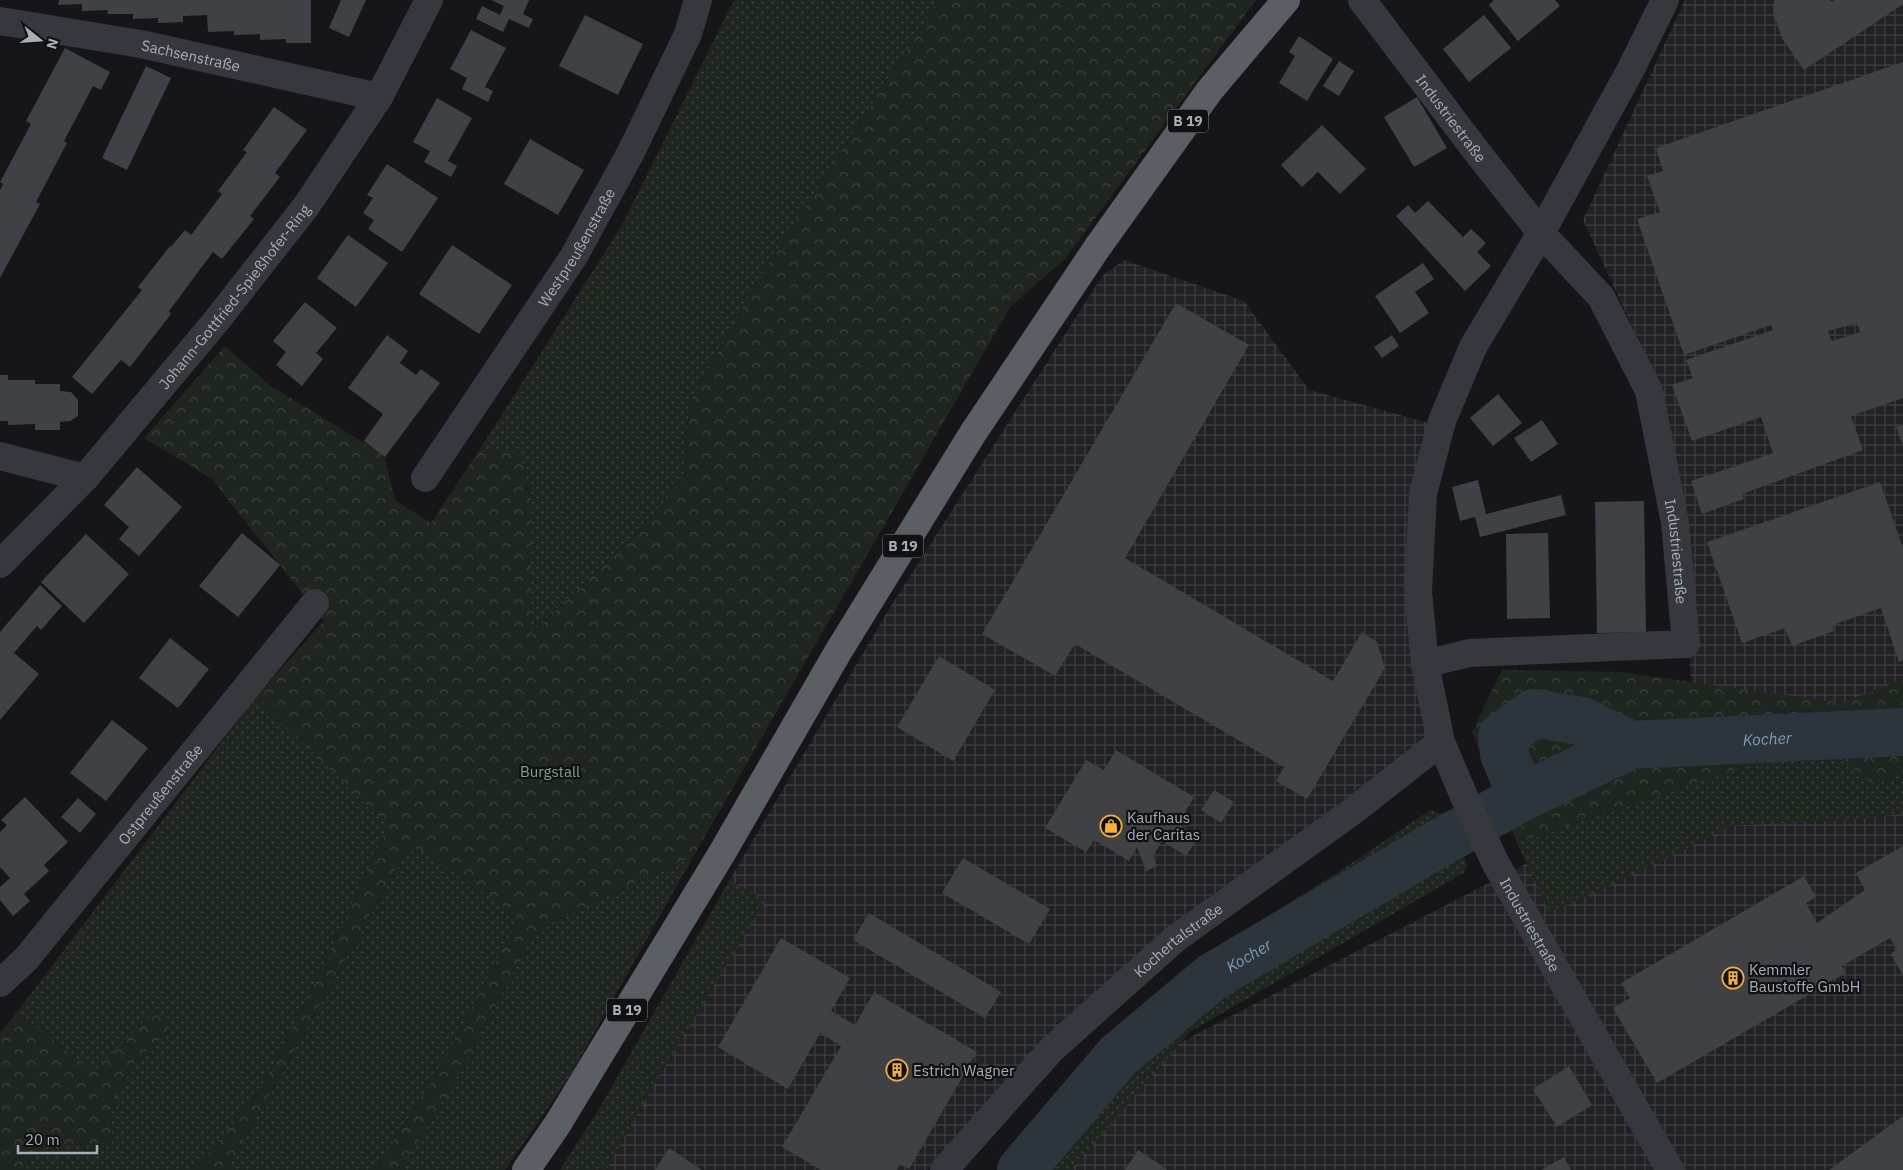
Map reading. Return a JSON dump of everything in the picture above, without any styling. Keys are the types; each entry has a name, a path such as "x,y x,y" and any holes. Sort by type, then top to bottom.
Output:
{"highway":[{"name":"B 19","path":"526,1170 557,1126 722,853 838,652 973,433 1097,248 1210,90 1286,0"}],"street":[{"name":"Johann-Gottfried-Spießhofer-Ring","path":"0,564 85,478 217,320 301,213 379,98 429,0"},
{"name":"Westpreußenstraße","path":"425,478 574,256 635,144 688,34 698,0"},
{"name":"Industriestraße","path":"1362,0 1541,233 1601,297 1649,391 1674,523 1686,644 1469,653 1425,664"},
{"name":"Industriestraße","path":"1664,0 1631,69 1541,233 1472,347 1442,421 1423,494 1418,591 1425,664 1441,742 1466,801 1490,853 1670,1170"},
{"name":"Sachsenstraße","path":"0,21 140,44 379,98"},
{"path":"0,456 85,478"},
{"name":"Ostpreußenstraße","path":"0,983 26,959 315,602"},
{"name":"Kochertalstraße","path":"944,1170 1052,1049 1175,939 1353,811 1441,742"}],"shaded area":[{"path":"1685,0 1903,0 1903,1170 1069,1170 1181,1042 1671,789 1691,683 1682,511 1660,387 1583,220"},
{"path":"1124,260 1244,301 1309,390 1429,423 1428,738 1048,1039 928,1170 606,1170 650,1091 765,900 729,881 892,604 1103,275"}],"green space":[{"path":"734,0 939,0 762,274 689,404 685,479 635,534 530,635 531,498 520,454 480,449 622,225"},
{"name":"Burgstall","path":"939,0 1256,0 1065,259 1010,307 693,857 536,930 453,1085 400,1170 375,1170 434,1078 520,918 411,843 227,1170 194,1170 256,1096 308,998 388,826 256,697 324,621 211,478 144,438 225,346 271,386 384,455 395,500 431,523 480,449 520,453 531,498 531,635 635,534 685,479 689,404 762,274"},
{"path":"1502,670 1620,672 1843,703 1903,679 1903,774 1872,783 1826,749 1783,753 1517,843 1472,732"},
{"path":"256,697 388,826 308,998 256,1096 194,1170 23,1170 39,1147 112,1142 111,1107 135,1062 169,1031 155,1010 94,1073 17,1012"},
{"path":"1826,749 1872,783 1903,774 1903,814 1855,819 1730,826 1686,849 1568,905 1549,912 1517,843 1783,753"},
{"path":"1430,810 1444,814 1467,864 1465,872 1190,1032 1071,1170 999,1170 1066,1083 1195,962 1335,874"},
{"path":"412,842 520,918 434,1078 375,1170 227,1170"},
{"path":"693,857 570,1076 505,1170 397,1170 536,930"},
{"path":"729,881 766,900 650,1091 606,1170 560,1170 599,1109"},
{"path":"155,1010 169,1031 135,1062 111,1107 112,1142 39,1147 23,1170 0,1170 0,1033 17,1012 94,1072"}],"building":[{"path":"59,0 311,0 311,43 286,43 286,39 260,40 260,34 234,35 234,31 208,32 207,15 183,16 183,22 158,23 158,18 133,19 133,14 107,14 108,10 82,11 82,4 58,5"},
{"path":"341,0 366,0 349,37 329,28"},
{"path":"491,0 529,0 523,14 533,19 529,28 509,19 503,32 476,19 482,6 500,15 504,6"},
{"path":"1494,0 1555,0 1560,6 1518,41 1489,5"},
{"path":"1774,0 1830,0 1832,2 1835,0 1903,0 1903,4 1804,70 1782,38 1773,12"},
{"path":"585,15 643,44 618,95 559,66"},
{"path":"1484,15 1511,48 1469,82 1443,49"},
{"path":"471,30 506,48 485,87 493,91 488,102 462,89 467,78 450,69"},
{"path":"1299,36 1333,59 1307,101 1279,83 1295,56 1289,52"},
{"path":"65,48 110,72 101,90 93,86 64,141 67,143 36,202 40,204 0,278 0,190 3,184 0,182 31,124 26,121"},
{"path":"1339,61 1354,71 1339,96 1323,86"},
{"path":"1903,62 1903,398 1851,416 1863,450 1742,494 1744,499 1702,514 1691,481 1773,453 1761,417 1692,441 1672,385 1693,378 1686,360 1773,330 1771,325 1684,355 1637,219 1660,212 1647,176 1663,171 1656,148","holes":["1857,323 1860,332 1832,341 1828,331"]},
{"path":"146,66 171,78 127,170 102,158"},
{"path":"1417,97 1447,148 1414,167 1384,117"},
{"path":"437,98 472,118 448,161 457,166 451,177 424,162 430,151 413,142"},
{"path":"274,107 307,130 275,173 280,177 250,216 254,219 222,259 213,252 169,311 171,314 130,367 121,360 92,394 72,377 142,290 138,287 170,246 185,230 191,235 222,194 218,191 247,152 243,150"},
{"path":"1322,125 1366,169 1340,194 1318,172 1302,187 1281,165"},
{"path":"530,139 584,170 558,215 504,184"},
{"path":"387,164 438,198 402,252 368,229 374,220 363,213 373,198 367,195"},
{"path":"1428,201 1463,237 1471,229 1486,243 1477,252 1491,266 1465,291 1396,216 1408,205 1415,213"},
{"path":"348,235 388,263 356,307 317,278"},
{"path":"452,245 512,285 479,334 419,294"},
{"path":"1423,263 1434,279 1415,292 1429,313 1400,333 1375,296"},
{"path":"305,302 337,328 316,353 323,359 302,386 276,365 286,352 273,341"},
{"path":"1176,303 1249,345 1125,558 1333,681 1362,632 1377,642 1385,668 1307,799 1276,781 1284,767 1075,644 1055,676 982,634"},
{"path":"387,335 408,351 400,363 416,375 421,369 440,383 385,457 364,441 383,414 348,388"},
{"path":"1392,335 1399,346 1382,358 1374,347"},
{"path":"0,375 8,375 8,380 35,380 35,384 60,384 60,391 71,392 78,400 78,416 70,421 60,422 60,430 35,430 35,424 8,425 8,421 0,421"},
{"path":"1498,394 1522,423 1493,446 1470,418"},
{"path":"1542,420 1558,444 1531,462 1514,438"},
{"path":"1903,425 1903,446 1896,427"},
{"path":"137,467 182,507 139,556 119,539 129,527 104,505"},
{"path":"1478,480 1486,514 1561,495 1566,515 1480,537 1475,517 1460,521 1452,487"},
{"path":"1880,482 1903,548 1903,660 1899,662 1881,608 1833,625 1834,631 1792,646 1785,628 1742,643 1707,542"},
{"path":"1644,501 1646,632 1597,633 1595,502"},
{"path":"242,533 280,565 238,617 199,586"},
{"path":"1548,533 1550,618 1507,619 1506,534"},
{"path":"86,534 129,574 84,623 41,582"},
{"path":"40,585 62,606 41,630 37,626 14,653 39,674 0,720 0,632"},
{"path":"170,638 209,669 178,708 139,678"},
{"path":"939,656 995,690 953,761 897,727"},
{"path":"112,720 148,748 106,801 70,773"},
{"path":"1116,750 1194,797 1178,824 1198,837 1186,856 1165,843 1173,831 1169,829 1153,856 1157,866 1146,871 1137,847 1129,861 1094,840 1086,852 1045,828 1086,760 1104,770"},
{"path":"1214,790 1234,802 1221,823 1201,810"},
{"path":"25,797 68,842 44,865 49,871 24,894 30,901 13,916 0,900 0,887 10,878 0,867 0,832 7,825 1,820"},
{"path":"78,798 96,814 80,833 61,817"},
{"name":"Kemmler Baustoffe GmbH","path":"1903,846 1903,976 1891,954 1897,949 1890,938 1842,966 1846,973 1657,1083 1613,1008 1630,998 1621,983 1804,876 1816,897 1806,903 1817,923 1865,890 1856,873"},
{"path":"963,858 1050,909 1029,944 942,893"},
{"path":"869,913 1001,992 985,1018 853,940"},
{"name":"Estrich Wagner","path":"781,938 850,978 831,1011 855,1025 874,992 977,1052 909,1169 900,1164 897,1170 821,1170 782,1147 841,1046 820,1033 788,1089 718,1047"},
{"path":"1569,1066 1592,1105 1557,1127 1533,1089"},
{"path":"1903,1116 1903,1170 1829,1170"},
{"path":"669,1148 702,1170 655,1170"},
{"path":"1138,1150 1168,1170 1125,1170"},
{"path":"1564,1157 1571,1170 1541,1170"}],"waterway":[{"name":"Kocher","path":"1522,797 1504,754 1502,736 1534,713 1581,721 1631,745"},
{"name":"Kocher","path":"1021,1170 1118,1056 1212,977 1436,845 1522,797 1631,745 1903,732"}],"place":[{"name":"Kaufhaus der Caritas","path":"1111,826"},
{"name":"Kemmler Baustoffe GmbH","path":"1733,978"},
{"name":"Estrich Wagner","path":"897,1070"}]}
